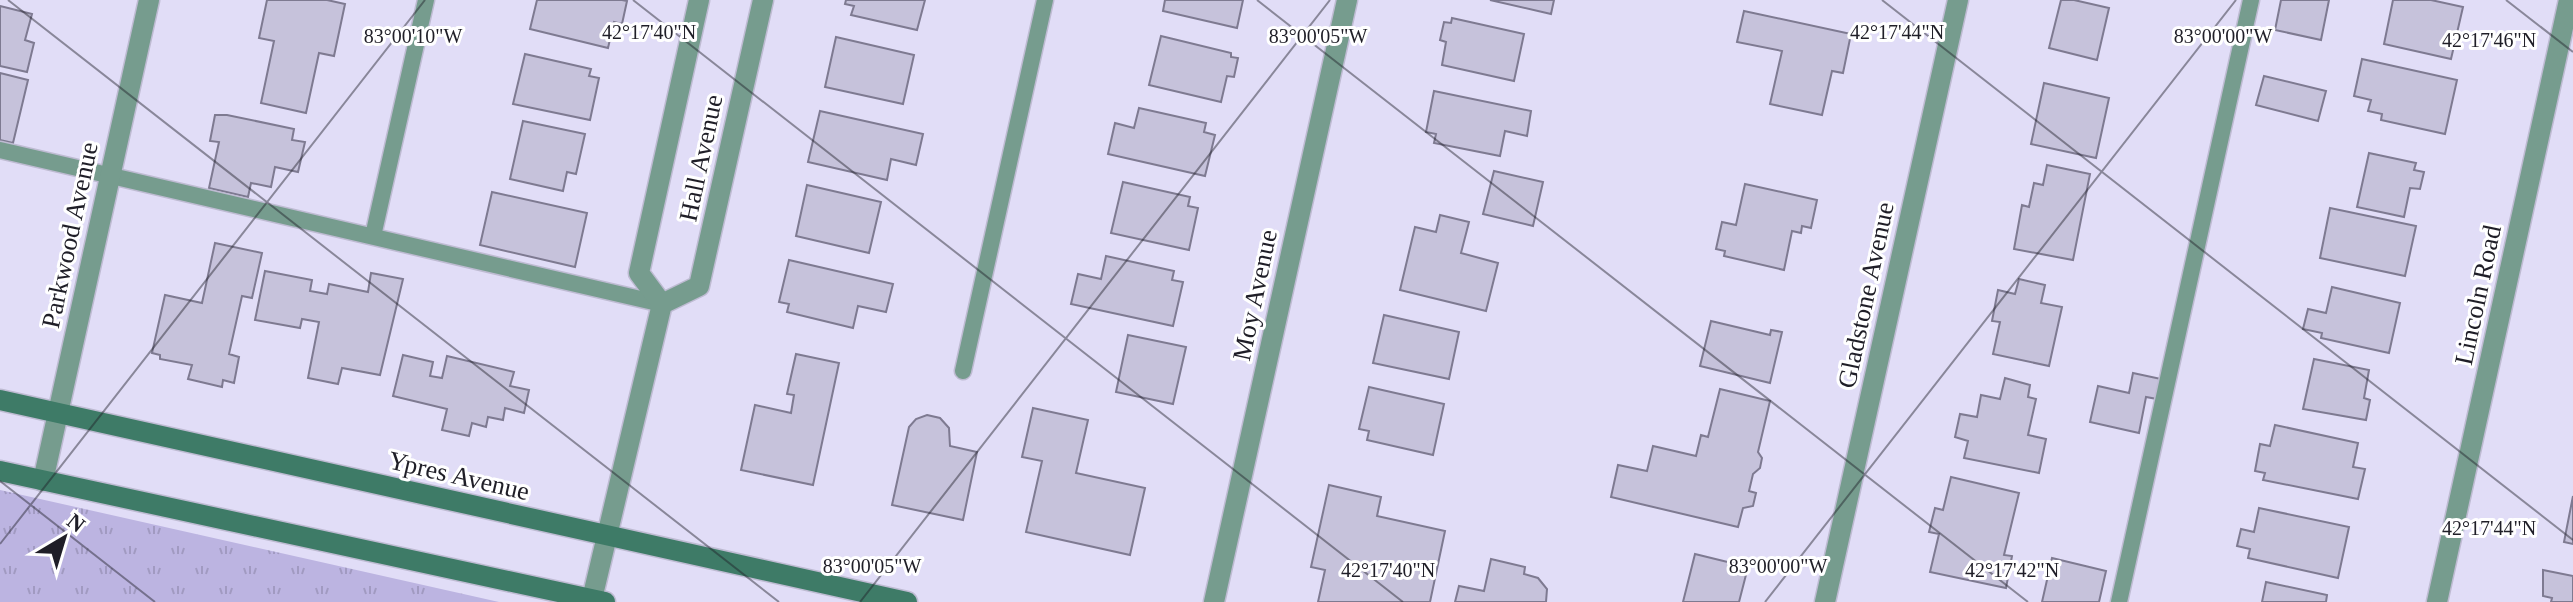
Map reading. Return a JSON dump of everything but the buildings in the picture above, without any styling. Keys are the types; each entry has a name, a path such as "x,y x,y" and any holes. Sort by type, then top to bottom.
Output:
{"main road":[{"name":"Ypres Avenue","path":"0,400 907,602"},
{"path":"0,471 598,601"}],"street":[{"name":"Parkwood Avenue","path":"43,481 149,0"},
{"name":"Hall Avenue","path":"699,0 639,273 662,304 699,286 763,0"},
{"name":"Moy Avenue","path":"1214,602 1347,0"},
{"name":"Gladstone Avenue","path":"1825,602 1958,0"},
{"name":"Lincoln Road","path":"2437,602 2569,0"},
{"path":"598,601 607,535 662,304"}],"lane":[{"path":"373,236 426,0"},
{"path":"963,371 1045,0"},
{"path":"2119,602 2251,0"},
{"path":"0,150 662,304"}],"green space":[{"path":"0,490 499,602 0,602"}]}
